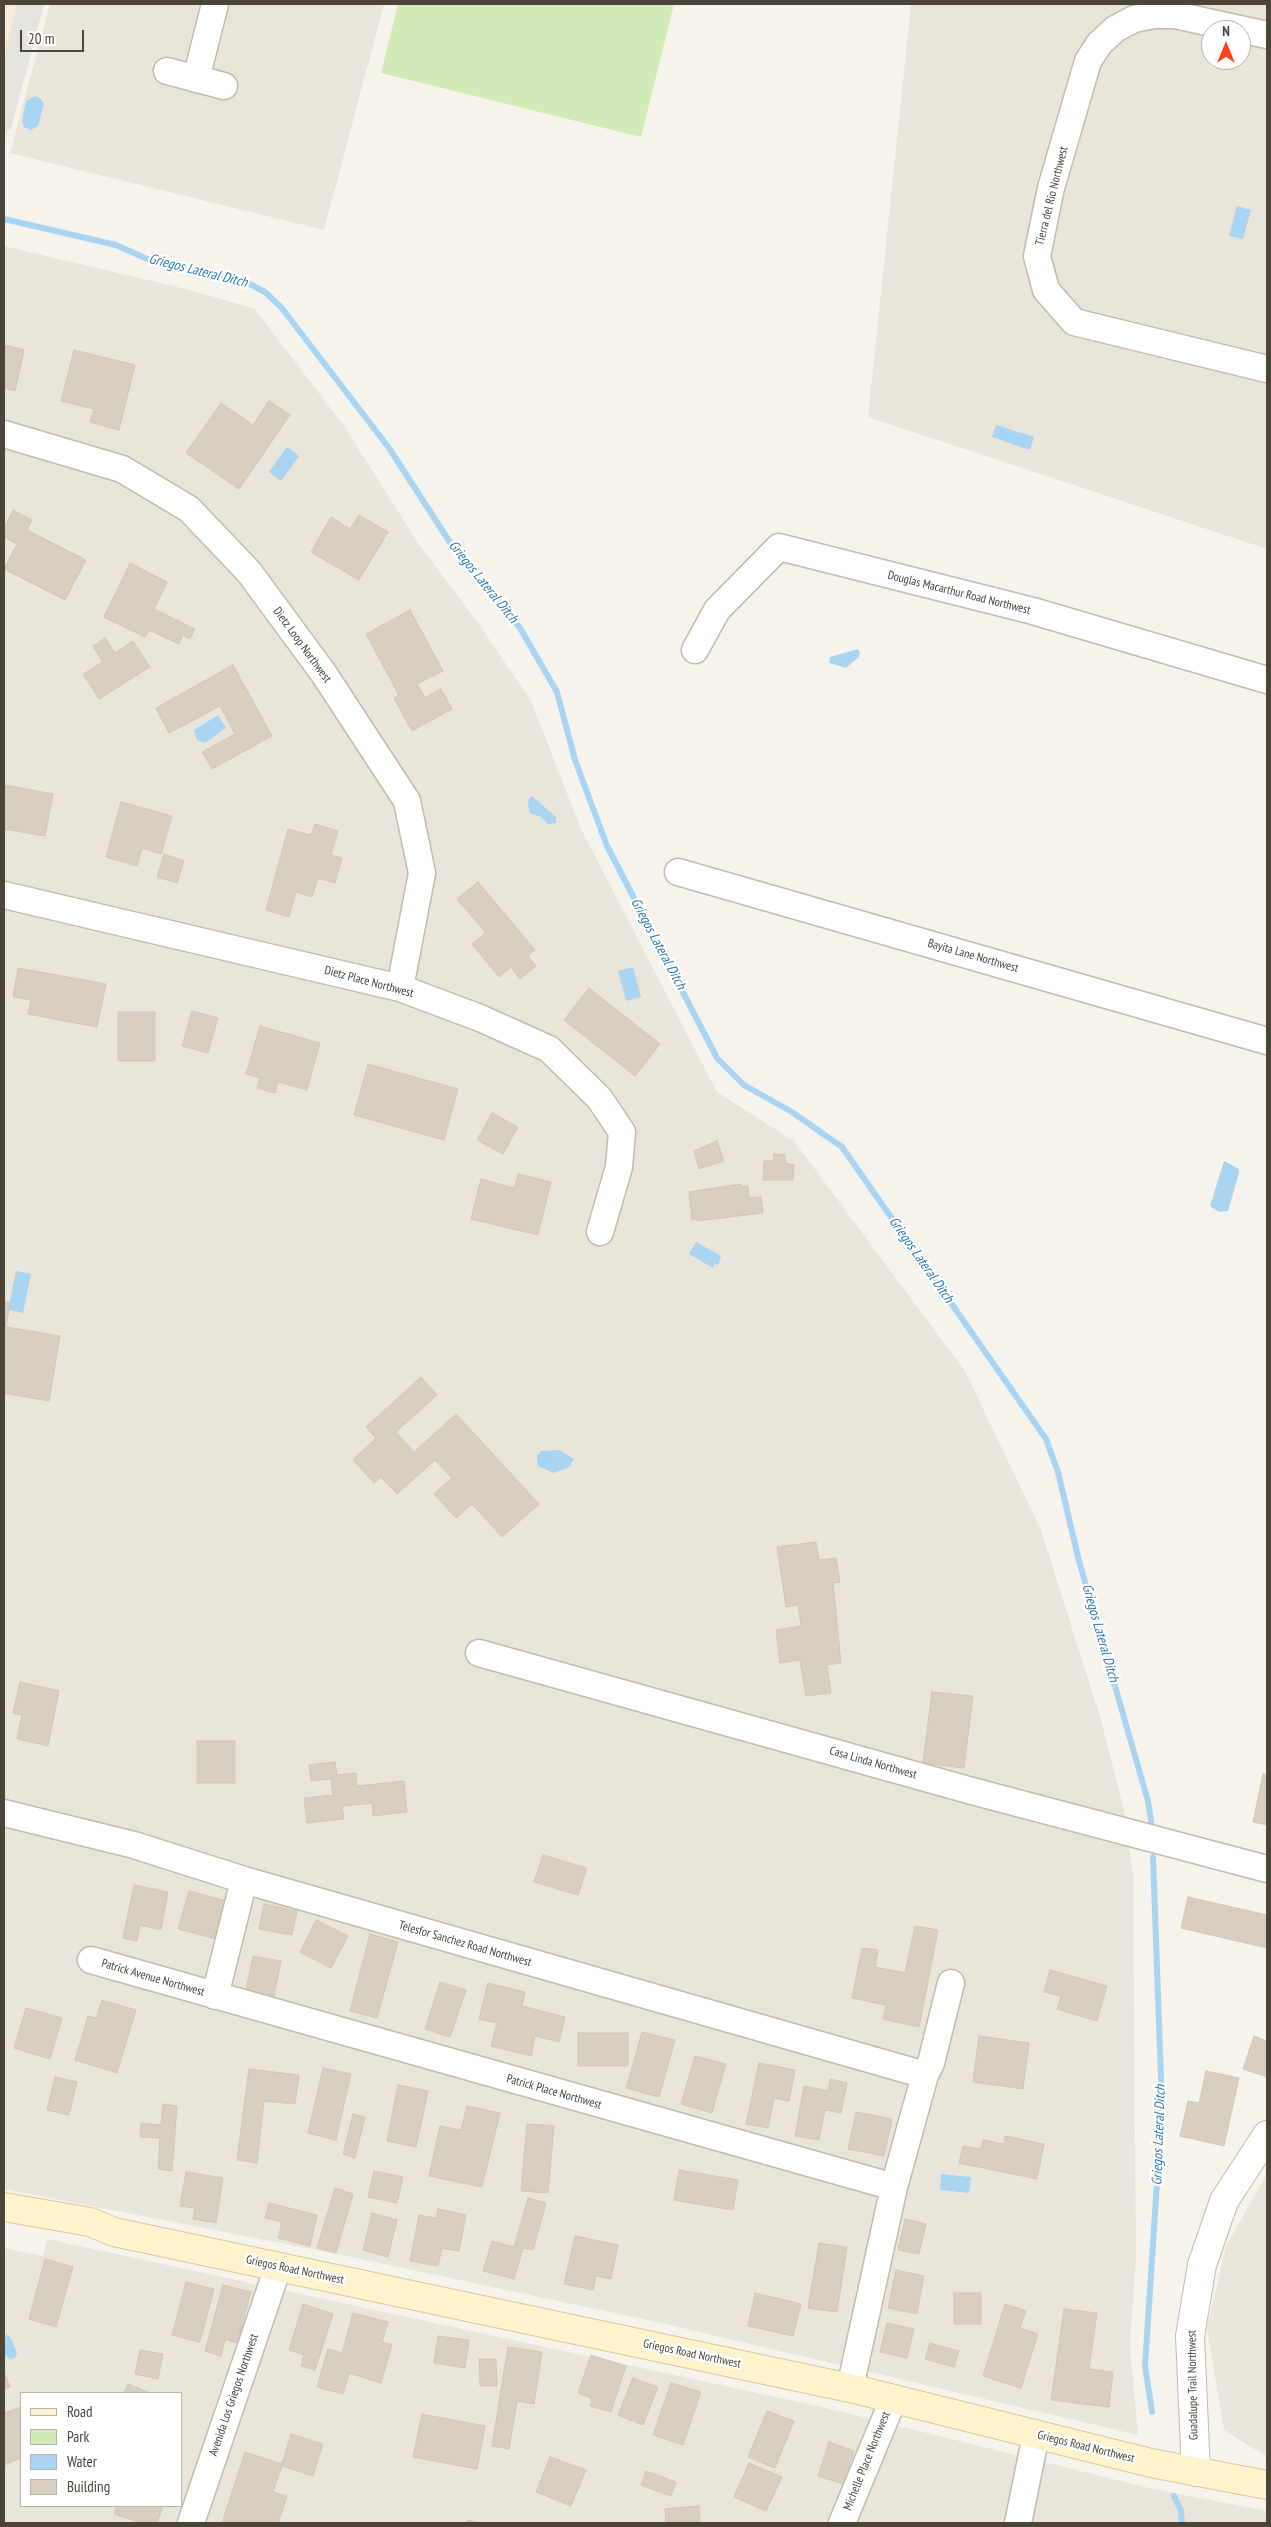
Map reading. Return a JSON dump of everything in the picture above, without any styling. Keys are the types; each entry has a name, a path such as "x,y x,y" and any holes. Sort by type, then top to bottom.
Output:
{"main road":[{"name":"Griegos Road Northwest","path":"4,2206 90,2222 114,2232 850,2388 1036,2435 1196,2472 1267,2485"},
{"name":"Griegos Road Northwest","path":"4,2223 84,2235 114,2232"}],"street":[{"path":"196,79 214,4"},
{"name":"Tierra del Rio Northwest","path":"1267,35 1175,15 1154,15 1134,19 1116,29 1100,44 1088,61 1052,188 1037,256 1046,290 1074,322 1267,368"},
{"path":"167,71 224,86"},
{"name":"Dietz Loop Northwest","path":"4,434 122,469 189,509 249,572 324,674 407,801 422,873 400,988"},
{"name":"Douglas Macarthur Road Northwest","path":"695,650 717,610 778,547 1033,611 1267,680"},
{"name":"Bayita Lane Northwest","path":"678,872 1267,1041"},
{"name":"Dietz Place Northwest","path":"4,895 400,988 480,1018 549,1049 599,1098 622,1132 618,1167 600,1232"},
{"name":"Casa Linda Northwest","path":"480,1653 972,1791 1267,1869"},
{"name":"Telesfor Sanchez Road Northwest","path":"4,1813 134,1845 244,1880 925,2076"},
{"path":"215,1996 244,1880"},
{"name":"Patrick Avenue Northwest","path":"91,1960 215,1996"},
{"path":"850,2388 894,2187 925,2076 931,2063 951,1983"},
{"name":"Patrick Place Northwest","path":"215,1996 894,2187"},
{"name":"Guadalupe Trail Northwest","path":"1196,2472 1190,2336 1202,2265 1224,2201 1267,2135"},
{"name":"Avenida Los Griegos Northwest","path":"191,2523 278,2267"},
{"name":"Michelle Place Northwest","path":"842,2523 893,2400"},
{"path":"1018,2523 1036,2435"}],"shaded area":[{"path":"4,4 41,4 4,147"},
{"path":"17,4 44,4 11,129 4,130 4,58"},
{"path":"50,4 384,4 324,230 10,153"},
{"path":"911,4 1267,4 1267,549 868,417"},
{"path":"4,246 190,290 255,309 344,426 420,546 479,624 531,701 581,829 717,1092 794,1141 965,1371 1041,1530 1101,1720 1124,1810 1133,1874 1136,2258 1130,2346 1138,2435 657,2322 337,2254 4,2189"},
{"path":"1267,2174 1267,2455 1262,2454 1224,2430 1207,2329 1226,2246"},
{"path":"47,2239 822,2407 1153,2489 1267,2511 1267,2523 4,2523 4,2248 43,2256"}],"green space":[{"path":"398,4 674,4 641,137 381,73"}],"water":[{"path":"35,96 41,99 44,104 38,126 31,130 24,127 22,121 26,101"},
{"path":"1237,206 1251,210 1243,239 1229,236"},
{"path":"996,425 1034,437 1030,450 992,437"},
{"path":"287,447 299,456 281,481 269,472"},
{"path":"858,649 860,652 859,657 846,668 829,663 830,657"},
{"path":"218,715 226,728 205,743 197,740 194,730"},
{"path":"532,796 556,817 556,823 548,824 541,817 530,813 528,803 529,798"},
{"path":"633,967 641,997 626,1001 618,971"},
{"path":"1224,1161 1239,1169 1239,1173 1228,1211 1219,1212 1210,1206"},
{"path":"696,1242 721,1256 718,1265 715,1264 713,1268 689,1254"},
{"path":"16,1271 31,1274 23,1313 8,1310"},
{"path":"559,1450 574,1459 569,1467 554,1473 538,1466 537,1456 541,1451"},
{"path":"941,2174 971,2177 969,2193 940,2190"},
{"path":"6,2334 10,2337 17,2353 15,2358 10,2359 4,2354"}],"building":[{"path":"4,345 24,350 15,391 4,388"},
{"path":"74,350 135,365 119,430 90,422 94,409 61,401"},
{"path":"269,401 290,415 239,489 186,453 221,403 253,425"},
{"path":"13,510 32,520 27,530 86,560 65,600 4,569 17,544 4,537 4,529"},
{"path":"359,515 388,532 359,580 311,552 331,517 350,529"},
{"path":"130,563 167,582 154,609 195,629 190,639 183,635 179,644 149,630 145,637 104,617"},
{"path":"410,610 443,671 417,684 425,698 441,689 452,709 412,731 394,698 399,695 366,634"},
{"path":"105,638 115,653 133,641 150,667 99,699 83,674 103,662 93,646"},
{"path":"233,665 272,736 212,769 202,752 235,734 220,706 169,733 156,708"},
{"path":"4,785 53,794 45,836 4,829"},
{"path":"121,802 172,816 161,854 142,848 137,866 106,857"},
{"path":"315,824 338,831 331,855 342,858 335,883 318,878 312,897 296,892 289,917 266,910 288,829 311,835"},
{"path":"164,854 184,861 177,883 157,877"},
{"path":"478,882 535,950 528,956 536,966 520,979 511,967 499,977 472,944 486,933 457,899"},
{"path":"18,968 106,984 97,1027 28,1014 31,1000 13,997"},
{"path":"589,988 660,1044 635,1076 564,1020"},
{"path":"192,1011 218,1018 208,1053 182,1046"},
{"path":"118,1012 155,1012 155,1061 118,1061"},
{"path":"260,1026 320,1043 307,1090 278,1082 275,1093 257,1088 260,1078 246,1074"},
{"path":"368,1064 458,1089 444,1140 354,1115"},
{"path":"492,1113 518,1127 503,1154 477,1140"},
{"path":"717,1141 724,1161 699,1169 694,1151"},
{"path":"774,1154 785,1155 785,1163 794,1165 793,1180 763,1180 764,1161 773,1161"},
{"path":"518,1174 551,1182 538,1235 471,1219 481,1179 514,1188"},
{"path":"741,1184 741,1187 748,1186 749,1198 761,1197 763,1213 692,1220 689,1192"},
{"path":"4,1302 10,1303 6,1327 60,1336 49,1401 4,1393"},
{"path":"421,1377 437,1395 396,1432 414,1452 456,1414 539,1504 502,1537 472,1504 456,1518 434,1494 452,1478 435,1460 397,1494 381,1477 374,1483 353,1460 376,1438 366,1427"},
{"path":"816,1542 819,1560 836,1558 840,1582 833,1583 841,1663 827,1665 831,1693 806,1696 800,1660 780,1663 776,1630 801,1626 798,1605 786,1607 777,1547"},
{"path":"20,1682 59,1691 48,1746 17,1739 22,1715 13,1713"},
{"path":"932,1692 973,1696 964,1768 923,1763"},
{"path":"197,1741 235,1741 235,1783 197,1783"},
{"path":"335,1762 337,1775 356,1773 357,1786 404,1781 407,1812 373,1816 372,1803 342,1806 344,1819 307,1823 304,1798 333,1795 331,1779 311,1781 309,1765"},
{"path":"1263,1774 1267,1775 1267,1825 1253,1822"},
{"path":"543,1855 587,1868 578,1895 534,1882"},
{"path":"134,1885 168,1892 161,1930 140,1925 137,1941 123,1938"},
{"path":"189,1891 227,1901 216,1939 178,1929"},
{"path":"1188,1897 1267,1915 1267,1948 1181,1928"},
{"path":"264,1904 297,1911 292,1935 259,1929"},
{"path":"316,1920 348,1936 331,1968 300,1952"},
{"path":"915,1926 938,1930 919,2027 883,2019 886,2005 852,1998 862,1948 878,1950 875,1967 905,1973"},
{"path":"370,1934 398,1942 377,2018 350,2011"},
{"path":"253,1956 281,1961 274,1996 246,1990"},
{"path":"1050,1970 1107,1986 1097,2021 1057,2009 1061,1996 1044,1992"},
{"path":"440,1982 466,1990 450,2037 425,2029"},
{"path":"488,1983 525,1992 522,2006 565,2017 559,2042 535,2036 531,2056 491,2046 497,2023 479,2019"},
{"path":"102,2000 136,2010 117,2073 75,2060 88,2016 96,2018"},
{"path":"26,2008 62,2018 50,2059 14,2048"},
{"path":"642,2032 675,2040 659,2097 626,2088"},
{"path":"578,2033 628,2033 628,2066 578,2066"},
{"path":"979,2036 1029,2043 1023,2089 973,2082"},
{"path":"1254,2036 1267,2041 1267,2077 1243,2069"},
{"path":"695,2056 726,2064 712,2113 681,2104"},
{"path":"759,2063 795,2070 789,2101 774,2098 768,2128 746,2124"},
{"path":"323,2068 351,2074 336,2140 308,2133"},
{"path":"249,2069 299,2075 295,2104 264,2101 257,2163 237,2160"},
{"path":"1206,2071 1239,2078 1224,2146 1180,2136 1188,2101 1199,2103"},
{"path":"55,2077 77,2082 69,2115 47,2110"},
{"path":"830,2079 847,2083 841,2113 825,2110 819,2140 795,2136 804,2086 828,2091"},
{"path":"398,2085 428,2091 416,2147 387,2141"},
{"path":"163,2104 177,2106 172,2171 158,2169 160,2138 140,2137 141,2123 161,2125"},
{"path":"467,2106 500,2113 482,2187 429,2176 440,2126 461,2130"},
{"path":"856,2112 892,2119 884,2156 848,2149"},
{"path":"353,2114 365,2117 355,2158 343,2154"},
{"path":"527,2124 554,2126 548,2193 521,2191"},
{"path":"1005,2136 1044,2144 1037,2179 959,2163 963,2146 981,2149 983,2140 1004,2144"},
{"path":"679,2170 738,2180 733,2210 674,2200"},
{"path":"374,2171 403,2177 397,2203 368,2197"},
{"path":"186,2172 223,2178 216,2223 193,2219 195,2208 180,2206"},
{"path":"335,2188 353,2194 336,2253 317,2248"},
{"path":"528,2198 546,2203 533,2250 523,2248 514,2279 483,2271 492,2241 514,2247"},
{"path":"269,2203 317,2215 310,2246 278,2238 282,2222 265,2218"},
{"path":"438,2209 466,2215 459,2251 442,2248 438,2266 410,2261 419,2215 436,2218"},
{"path":"372,2213 397,2220 388,2257 363,2250"},
{"path":"905,2219 926,2224 919,2254 898,2250"},
{"path":"575,2236 618,2245 611,2279 596,2276 593,2290 564,2284"},
{"path":"819,2243 847,2247 837,2312 808,2308"},
{"path":"45,2259 73,2267 56,2327 29,2319"},
{"path":"896,2270 924,2276 917,2314 888,2308"},
{"path":"186,2282 214,2289 200,2342 172,2335"},
{"path":"223,2285 251,2292 237,2343 225,2339 221,2356 205,2351"},
{"path":"755,2293 801,2304 793,2336 748,2326"},
{"path":"954,2293 981,2293 981,2324 954,2324"},
{"path":"303,2304 333,2314 315,2370 301,2366 304,2355 289,2350"},
{"path":"1005,2304 1026,2311 1020,2328 1038,2334 1021,2388 983,2376"},
{"path":"1064,2309 1097,2313 1089,2369 1113,2372 1109,2407 1051,2400"},
{"path":"353,2313 388,2322 382,2342 392,2345 381,2383 349,2373 343,2394 317,2387 328,2349 342,2353"},
{"path":"887,2323 914,2329 907,2358 880,2352"},
{"path":"438,2336 469,2340 465,2368 434,2363"},
{"path":"930,2343 959,2351 954,2367 925,2359"},
{"path":"508,2347 542,2352 534,2404 517,2401 509,2449 492,2446"},
{"path":"140,2350 163,2354 158,2379 135,2374"},
{"path":"591,2355 626,2366 611,2412 590,2406 592,2398 578,2393"},
{"path":"479,2359 496,2359 497,2386 480,2386"},
{"path":"4,2372 10,2387 4,2390"},
{"path":"633,2378 658,2387 643,2425 618,2415"},
{"path":"671,2383 701,2392 683,2445 653,2435"},
{"path":"128,2384 148,2392 124,2392"},
{"path":"20,2407 20,2458 4,2465 4,2413"},
{"path":"767,2411 794,2421 775,2468 748,2457"},
{"path":"422,2414 485,2426 477,2469 413,2457"},
{"path":"291,2434 323,2444 313,2476 282,2466 273,2492 287,2496 278,2523 222,2523 245,2452 282,2464"},
{"path":"829,2442 854,2451 843,2484 818,2476"},
{"path":"550,2457 586,2470 571,2506 536,2492"},
{"path":"749,2463 782,2477 766,2511 734,2497"},
{"path":"646,2471 676,2482 671,2496 641,2485"},
{"path":"699,2506 700,2523 666,2523 665,2509"},
{"path":"117,2507 163,2507 157,2523 141,2523 114,2514"},
{"path":"468,2520 480,2523 466,2523"}],"waterway":[{"name":"Griegos Lateral Ditch","path":"4,219 116,245 147,259 246,282 265,292 281,307 389,448 451,544 520,628 557,692 575,760 607,846 717,1058 744,1085 792,1112 842,1147 1046,1439 1058,1472 1079,1561 1148,1801 1152,1827"},
{"name":"Griegos Lateral Ditch","path":"1152,2412 1145,2366 1162,2106 1153,1857"},
{"name":"Griegos Lateral Ditch","path":"1174,2496 1181,2511 1182,2523"}]}
